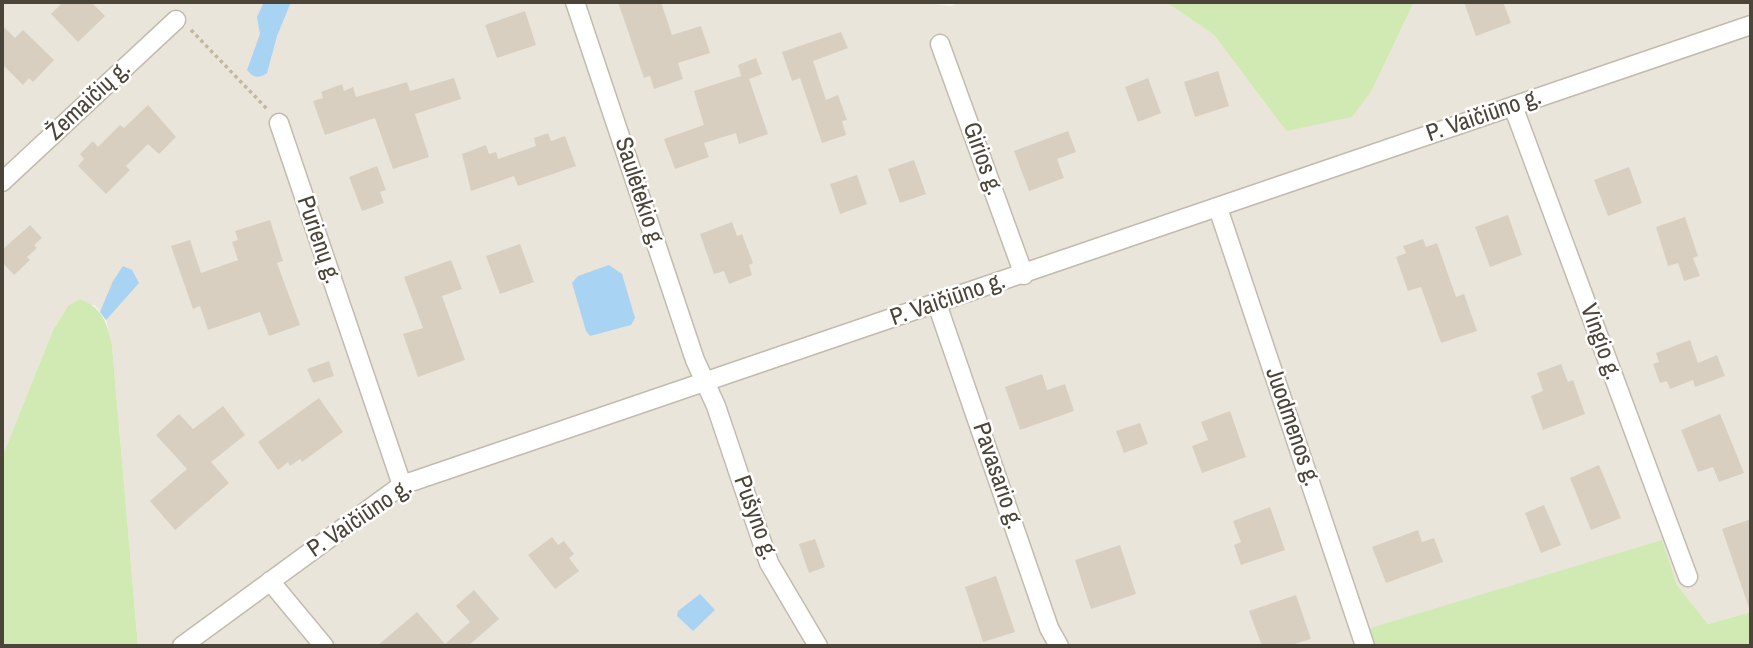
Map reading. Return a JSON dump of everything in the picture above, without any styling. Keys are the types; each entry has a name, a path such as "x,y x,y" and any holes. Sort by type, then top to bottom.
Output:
{"street":[{"name":"Saulėtekio g.","path":"575,2 705,383"},
{"name":"Žemaičių g.","path":"2,183 181,23"},
{"name":"P. Vaičiūno g.","path":"182,646 402,485 1751,25"},
{"name":"Girios g.","path":"940,44 1024,275"},
{"name":"Vingio g.","path":"1513,106 1688,577"},
{"name":"Purienų g.","path":"279,123 402,485"},
{"name":"Juodmenos g.","path":"1218,208 1365,646"},
{"name":"Pavasario g.","path":"937,304 1049,628 1059,646"},
{"name":"Pušyno g.","path":"705,383 716,406 769,563 818,646"},
{"path":"271,581 324,646"}],"path":[{"path":"181,23 279,123"}],"shaded area":[{"path":"2,2 918,2 950,6 962,2 1166,2 1214,35 1286,131 1372,90 1414,2 1751,2 1751,612 1708,624 1677,585 1661,541 1373,646 138,646 112,345 106,320 95,305 68,306 53,330 2,457"}],"green space":[{"path":"1166,2 1414,2 1372,90 1352,117 1286,131 1214,35"},
{"path":"80,299 94,307 103,317 112,345 138,646 2,646 2,457 53,330 68,306"},
{"path":"1662,540 1677,585 1708,624 1751,612 1751,646 1373,646 1367,629"}],"water":[{"path":"264,2 291,2 277,36 267,73 256,77 247,70 260,34 257,17"},
{"path":"609,265 622,274 635,318 631,325 590,336 586,331 572,283 578,276"},
{"path":"123,266 132,270 139,283 106,320 100,312 113,281"},
{"path":"700,594 715,610 693,631 677,616 678,611"}],"building":[{"path":"63,2 91,2 105,16 78,42 51,14"},
{"path":"618,2 661,2 672,35 701,26 710,53 678,63 683,79 654,89 650,76 644,78"},
{"path":"1464,2 1503,2 1511,23 1476,36"},
{"path":"525,11 536,45 497,58 485,25"},
{"path":"2,25 15,38 23,30 54,60 33,82 29,78 23,85 2,64"},
{"path":"841,32 848,48 813,61 826,100 838,95 847,120 842,121 846,135 822,143 800,78 792,81 782,52"},
{"path":"756,58 762,74 749,79 768,134 739,144 736,133 704,143 709,157 675,169 664,139 704,125 694,91 741,76 738,65"},
{"path":"1218,71 1229,106 1195,117 1184,82"},
{"path":"454,78 461,99 415,114 429,157 393,169 375,118 325,135 313,101 323,98 321,92 342,84 344,91 353,87 356,97 407,82 410,91"},
{"path":"1148,78 1161,113 1138,122 1125,87"},
{"path":"148,105 176,137 159,154 148,144 126,166 130,170 106,194 78,166 84,159 80,154 93,141 98,147 120,125 124,128"},
{"path":"1068,131 1076,152 1057,159 1064,178 1029,191 1014,151"},
{"path":"548,133 551,141 565,136 576,166 518,186 514,176 471,191 462,154 486,145 489,154 496,152 498,159 536,146 534,138"},
{"path":"914,160 926,194 900,203 888,169"},
{"path":"377,166 386,190 380,192 384,203 362,211 349,177"},
{"path":"1629,167 1642,203 1608,216 1594,180"},
{"path":"857,175 867,204 840,214 830,184"},
{"path":"1508,215 1522,255 1490,267 1475,227"},
{"path":"1685,217 1698,256 1693,258 1700,276 1684,281 1678,263 1668,266 1656,227"},
{"path":"270,220 283,261 277,263 300,325 269,336 260,312 208,330 200,306 193,309 171,246 190,240 201,273 238,260 232,242 238,240 235,231"},
{"path":"732,222 737,236 742,234 753,263 749,265 752,275 729,284 724,271 714,274 700,234"},
{"path":"30,225 42,238 34,245 37,248 27,257 30,260 14,275 2,262 2,250"},
{"path":"1423,239 1426,247 1437,243 1456,297 1464,294 1477,331 1441,343 1421,287 1408,291 1396,257 1406,253 1403,246"},
{"path":"520,244 534,282 500,294 486,256"},
{"path":"451,260 462,289 442,296 465,360 418,377 403,334 423,328 404,277"},
{"path":"1690,340 1698,363 1717,355 1725,376 1695,387 1693,380 1670,389 1667,381 1660,383 1653,364 1659,362 1656,353"},
{"path":"329,361 334,376 313,383 307,369"},
{"path":"1561,364 1568,382 1573,380 1585,414 1543,430 1531,396 1543,391 1537,373"},
{"path":"1042,374 1047,390 1065,384 1074,411 1020,430 1005,387"},
{"path":"319,398 343,432 302,462 300,459 290,466 288,462 278,470 258,442"},
{"path":"223,406 245,435 211,462 229,483 175,530 150,501 187,469 156,435 179,414 193,429"},
{"path":"1230,411 1246,457 1202,473 1192,446 1208,440 1201,422"},
{"path":"1720,414 1744,473 1719,482 1713,467 1698,472 1681,430"},
{"path":"1140,423 1148,444 1124,453 1116,431"},
{"path":"1599,465 1621,518 1591,530 1570,478"},
{"path":"1544,505 1561,545 1541,553 1525,513"},
{"path":"1270,507 1285,550 1241,565 1234,545 1241,542 1233,521"},
{"path":"1751,519 1751,607 1749,608 1722,529"},
{"path":"1418,530 1422,542 1434,538 1443,562 1386,583 1372,547"},
{"path":"552,537 558,545 564,541 574,554 569,558 579,571 555,589 528,555"},
{"path":"815,539 825,567 809,573 799,544"},
{"path":"1120,545 1136,594 1091,609 1075,560"},
{"path":"996,576 1015,632 983,642 965,587"},
{"path":"474,590 499,619 468,646 377,646 417,612 445,644 470,622 456,606"},
{"path":"1296,595 1311,639 1288,646 1262,646 1249,611"}]}
